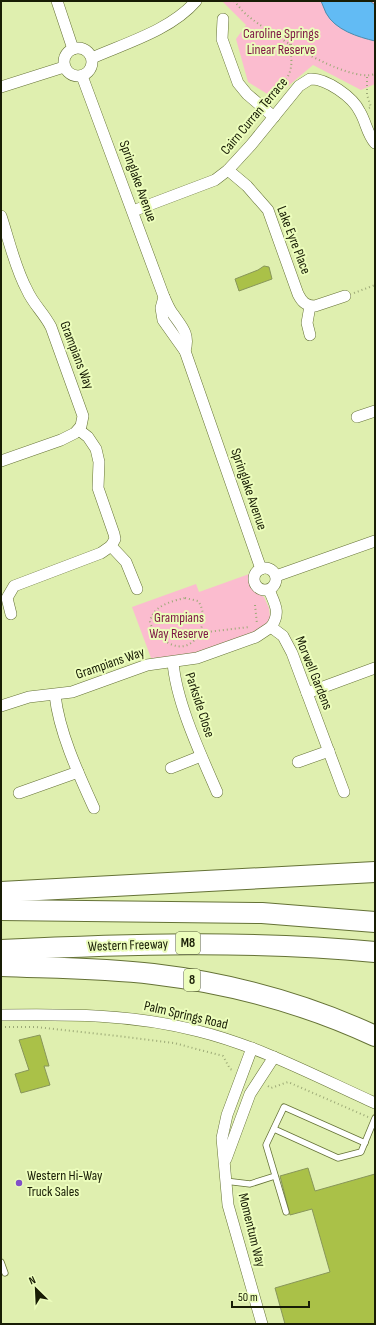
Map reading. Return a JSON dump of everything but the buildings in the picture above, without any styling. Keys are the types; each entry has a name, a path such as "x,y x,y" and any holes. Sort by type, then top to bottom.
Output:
{"highway":[{"path":"1,892 375,872"},
{"name":"M8","path":"1,910 262,913 375,922"},
{"name":"Western Freeway","path":"1,950 127,944 221,943 311,946 375,952"},
{"name":"8","path":"1,966 152,974 192,980 281,1002 327,1017 375,1036"}],"street":[{"path":"57,1 73,49"},
{"path":"92,58 160,28 190,9 196,1"},
{"path":"223,19 222,39 238,83 247,94 274,117"},
{"path":"73,49 86,50 92,58 92,67 90,71 82,76 74,76 64,67 64,58 69,51 73,49"},
{"path":"1,87 64,67"},
{"name":"Springlake Avenue","path":"82,76 164,297 171,312 184,330 187,342 185,351 261,569"},
{"name":"Cairn Curran Terrace","path":"133,211 201,187 215,180 228,170 303,82 310,79 323,80 353,102 360,112 370,136 375,143"},
{"name":"Lake Eyre Place","path":"228,170 247,186 268,210 298,294 302,301 310,306"},
{"name":"Grampians Way","path":"1,216 26,288 45,315 51,327 81,409 83,422 79,430"},
{"path":"310,335 307,323 310,306 319,306 345,296"},
{"path":"357,417 375,411"},
{"path":"1,461 61,440 79,430 93,444 97,456 98,488 114,534 114,539 111,546 101,554 18,583 4,593 11,614"},
{"path":"276,576 375,541"},
{"path":"111,546 126,562 137,590"},
{"path":"269,590 259,588 255,583 255,576 261,569 268,569 276,576"},
{"path":"269,590 275,584 276,576"},
{"path":"269,590 277,610 277,619 271,627"},
{"name":"Grampians Way","path":"1,706 29,696 55,695 78,690 147,665 198,658 256,637 271,627"},
{"name":"Morwell Gardens","path":"271,627 283,636 288,643 344,792"},
{"name":"Parkside Close","path":"173,662 174,679 201,756 217,792"},
{"path":"307,693 375,668"},
{"path":"55,695 58,714 78,772 94,808"},
{"path":"298,762 329,751"},
{"name":"Parkside Close","path":"171,768 201,756"},
{"path":"19,793 78,772"},
{"name":"Palm Springs Road","path":"1,1015 97,1016 128,1018 198,1030 274,1057 375,1103"},
{"name":"Momentum Way","path":"252,1048 227,1115 222,1138 223,1165 228,1205 262,1324"},
{"name":"Momentum Way","path":"223,1165 250,1094 274,1057"}],"lane":[{"path":"286,1212 266,1145 284,1107 365,1143"},
{"path":"274,1129 338,1158 360,1152 375,1119"},
{"path":"225,1181 250,1184 275,1176"},
{"path":"1,1262 4,1273"}],"path":[{"path":"234,1 267,30 286,42 338,69 367,77 375,74"},
{"path":"284,96 279,90 292,69 290,44"},
{"path":"360,112 371,107 367,95 367,77"},
{"path":"345,296 375,285"},
{"path":"199,634 203,620 202,608 198,601 193,599 179,600 164,605 150,619 153,630 160,638 170,644 183,646 194,641 199,634 250,627"},
{"path":"255,605 257,626"},
{"path":"1,1027 36,1027 174,1043 223,1056 230,1068 242,1076"},
{"path":"257,1083 271,1088 288,1082 375,1119"}],"green space":[{"name":"Caroline Springs Linear Reserve","path":"222,1 375,1 375,84 361,90 313,65 274,98 248,82 236,39 246,25"},
{"name":"Grampians Way Reserve","path":"252,573 251,585 257,593 264,597 269,608 270,617 266,625 248,635 187,656 151,658 132,607 196,584 199,592"}],"water":[{"path":"321,1 370,1 375,5 375,41 354,35 335,24 326,13"}],"place":[{"name":"Western Hi-Way Truck Sales","path":"19,1183"}]}
